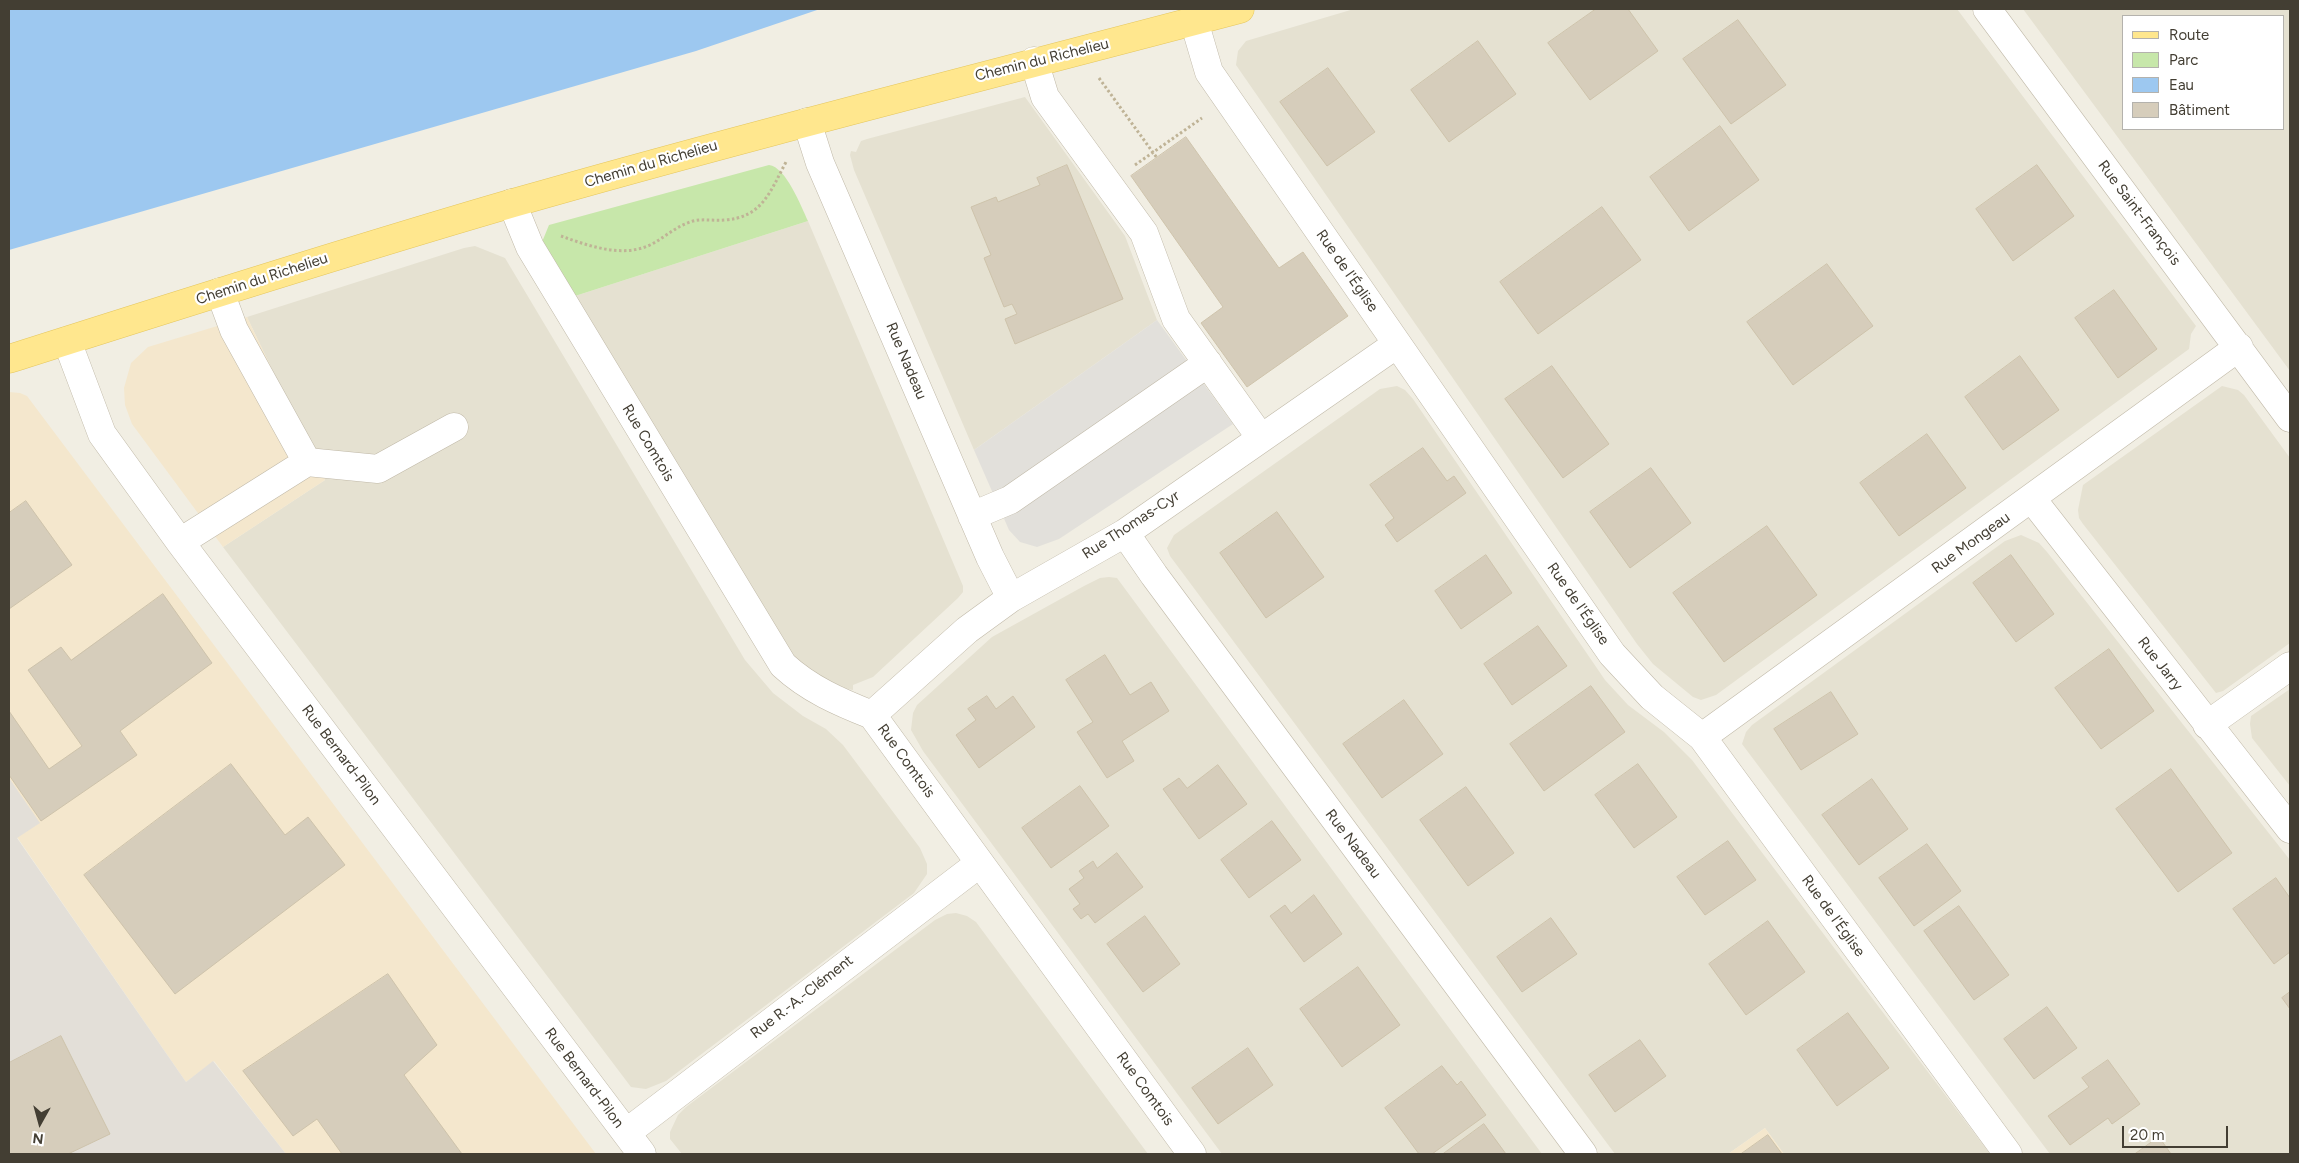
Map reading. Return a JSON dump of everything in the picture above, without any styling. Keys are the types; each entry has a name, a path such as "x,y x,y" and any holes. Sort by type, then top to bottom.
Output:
{"main road":[{"name":"Chemin du Richelieu","path":"9,359 512,203 1034,61 1240,9"}],"street":[{"name":"Rue Saint-François","path":"1987,9 2290,418"},
{"name":"Rue de l'Église","path":"1194,21 1209,72 1612,654 1647,693 1702,737 2008,1154"},
{"path":"1034,61 1045,97 1144,233 1176,319 1261,438"},
{"name":"Rue Nadeau","path":"807,122 820,163 990,557 1011,598"},
{"name":"Rue Comtois","path":"512,203 530,247 770,646 783,664 799,680 832,698 872,715 1192,1154"},
{"path":"220,292 234,330 307,462"},
{"name":"Rue Bernard-Pilon","path":"67,341 102,434 180,542 634,1144"},
{"name":"Rue Thomas-Cyr","path":"872,715 967,630 1011,598 1125,532 1397,344"},
{"name":"Rue Mongeau","path":"1702,737 2239,347"},
{"path":"972,516 1010,500 1208,363"},
{"path":"180,542 307,462 378,469 454,428"},
{"name":"Rue Jarry","path":"2032,498 2290,829"},
{"name":"Rue Nadeau","path":"1125,532 1160,583 1583,1154"},
{"path":"2208,725 2290,666"},
{"name":"Rue R.-A.-Clément","path":"634,1144 980,863"}],"path":[{"path":"1097,76 1157,158"},
{"path":"1132,168 1203,117"},
{"path":"558,234 577,241 626,251 649,245 690,221 736,220 751,214 766,199 807,122"}],"shaded area":[{"path":"1354,9 1957,9 2196,326 2191,334 2189,349 1716,695 1701,700 1693,697 1653,664 1637,644 1236,65 1238,51 1246,41"},
{"path":"2023,9 2290,9 2290,371"},
{"path":"1025,97 1125,236 1157,320 974,450 854,170 850,155 851,151 856,152 861,141 867,139"},
{"path":"808,221 963,586 963,592 958,598 873,677 853,685 853,690 832,686 788,650 575,296"},
{"path":"475,246 505,258 745,660 773,693 803,716 826,729 843,745 920,848 927,864 927,874 914,893 666,1081 646,1089 631,1087 223,547 325,480 247,317"},
{"path":"247,317 325,480 223,547 132,424 125,405 124,388 131,363 148,347"},
{"path":"1157,320 1233,424 1059,539 1037,547 1020,542 1009,530 974,450"},
{"path":"1397,386 1405,390 1413,399 1605,680 1628,705 1664,732 1692,760 1990,1154 1784,1154 1765,1128 1728,1154 1615,1154 1170,556 1167,548 1174,535 1380,389"},
{"path":"2222,386 2238,390 2244,395 2290,458 2290,643 2223,691 2216,693 2083,524 2079,518 2078,510 2083,485"},
{"path":"9,392 27,396 596,1154 286,1154 214,1061 186,1082 17,837 39,823 9,778"},
{"path":"2021,535 2039,543 2047,552 2290,860 2290,1154 2050,1154 1742,744 1746,732 1752,725 2005,541"},
{"path":"1100,578 1117,578 1542,1154 1222,1154 923,751 911,730 913,713 917,705 992,637 1084,586"},
{"path":"2290,689 2290,786 2252,738 2250,724 2251,716"},
{"path":"9,778 40,823 17,838 186,1082 213,1061 286,1154 9,1154"},
{"path":"956,913 967,916 976,922 1148,1154 682,1154 670,1139 670,1132 678,1115 686,1107 935,920 947,914"},
{"path":"1765,1128 1784,1154 1728,1154"}],"green space":[{"path":"769,165 781,172 787,180 808,221 575,296 542,242 549,225"}],"water":[{"path":"9,9 820,9 696,51 9,250"}],"building":[{"path":"1596,9 1628,9 1658,51 1590,100 1548,43"},
{"path":"1738,20 1786,85 1731,124 1683,59"},
{"path":"1478,41 1516,94 1449,142 1411,90"},
{"path":"1328,68 1375,132 1327,166 1280,102"},
{"path":"1720,126 1759,180 1689,231 1650,177"},
{"path":"1186,137 1279,268 1303,252 1348,316 1247,387 1201,323 1223,307 1131,176"},
{"path":"1067,165 1123,299 1015,344 1005,319 1017,314 1012,304 1004,307 984,258 991,255 971,207 996,197 998,202 1040,185 1037,178"},
{"path":"2037,165 2074,216 2013,261 1976,209"},
{"path":"1602,207 1641,260 1538,334 1500,282"},
{"path":"1827,264 1873,326 1793,385 1747,322"},
{"path":"2114,290 2157,349 2118,378 2075,318"},
{"path":"2020,356 2059,410 2003,450 1965,397"},
{"path":"1552,366 1609,444 1563,478 1505,399"},
{"path":"1927,434 1966,488 1899,536 1860,483"},
{"path":"1423,448 1447,481 1454,476 1466,493 1397,542 1385,525 1394,518 1370,485"},
{"path":"1651,468 1691,523 1630,568 1590,512"},
{"path":"26,501 72,565 9,609 9,513"},
{"path":"1277,512 1324,577 1266,618 1220,553"},
{"path":"1767,526 1817,595 1724,662 1673,593"},
{"path":"1486,555 1512,593 1461,629 1435,591"},
{"path":"2011,555 2054,614 2016,642 1973,583"},
{"path":"163,594 212,663 120,731 137,755 41,821 9,775 9,711 49,769 82,746 28,670 61,647 71,660"},
{"path":"1538,626 1567,666 1512,705 1484,664"},
{"path":"2109,649 2154,711 2101,749 2055,688"},
{"path":"1105,655 1130,695 1151,682 1169,711 1122,741 1134,761 1107,778 1077,732 1093,722 1066,680"},
{"path":"1591,686 1625,732 1544,791 1510,744"},
{"path":"1831,692 1858,734 1801,770 1774,729"},
{"path":"987,696 996,709 1013,696 1035,727 979,768 956,735 976,720 968,709"},
{"path":"1404,700 1443,754 1382,798 1343,744"},
{"path":"231,764 285,835 308,817 345,865 175,994 84,875"},
{"path":"1638,764 1677,817 1634,848 1595,795"},
{"path":"1218,765 1247,804 1199,839 1163,789 1179,778 1187,788"},
{"path":"2171,769 2232,853 2178,892 2116,809"},
{"path":"1872,779 1908,829 1859,865 1822,815"},
{"path":"1080,786 1109,826 1051,868 1022,828"},
{"path":"1466,787 1514,853 1468,886 1420,820"},
{"path":"1272,821 1301,860 1249,898 1221,860"},
{"path":"1728,841 1756,880 1705,915 1677,877"},
{"path":"1927,844 1961,891 1914,926 1879,878"},
{"path":"1117,853 1143,887 1095,923 1088,914 1081,919 1073,909 1080,904 1069,889 1084,878 1079,871 1093,861 1097,868"},
{"path":"2276,878 2290,898 2290,952 2274,964 2233,909"},
{"path":"1314,895 1342,934 1304,962 1270,916 1285,905 1291,913"},
{"path":"1959,906 2009,975 1974,1000 1924,931"},
{"path":"1145,916 1180,964 1143,992 1107,944"},
{"path":"1551,918 1577,954 1522,992 1497,957"},
{"path":"1768,921 1805,972 1746,1015 1709,964"},
{"path":"1358,967 1400,1025 1342,1067 1300,1009"},
{"path":"388,974 437,1045 404,1075 462,1154 342,1154 317,1119 293,1136 243,1071"},
{"path":"2290,992 2290,1009 2282,998"},
{"path":"2047,1007 2077,1048 2034,1079 2004,1039"},
{"path":"1848,1013 1889,1068 1837,1106 1797,1050"},
{"path":"61,1036 110,1134 68,1154 9,1154 9,1063"},
{"path":"1640,1040 1666,1076 1615,1112 1589,1075"},
{"path":"1248,1048 1273,1085 1218,1124 1192,1088"},
{"path":"2108,1060 2140,1104 2112,1124 2108,1118 2070,1145 2048,1116 2089,1087 2082,1078"},
{"path":"1442,1066 1457,1085 1461,1081 1486,1115 1432,1154 1419,1154 1385,1108"},
{"path":"1484,1124 1506,1154 1443,1154"},
{"path":"1768,1135 1782,1154 1741,1154"},
{"path":"2159,1137 2171,1154 2135,1154"}]}
